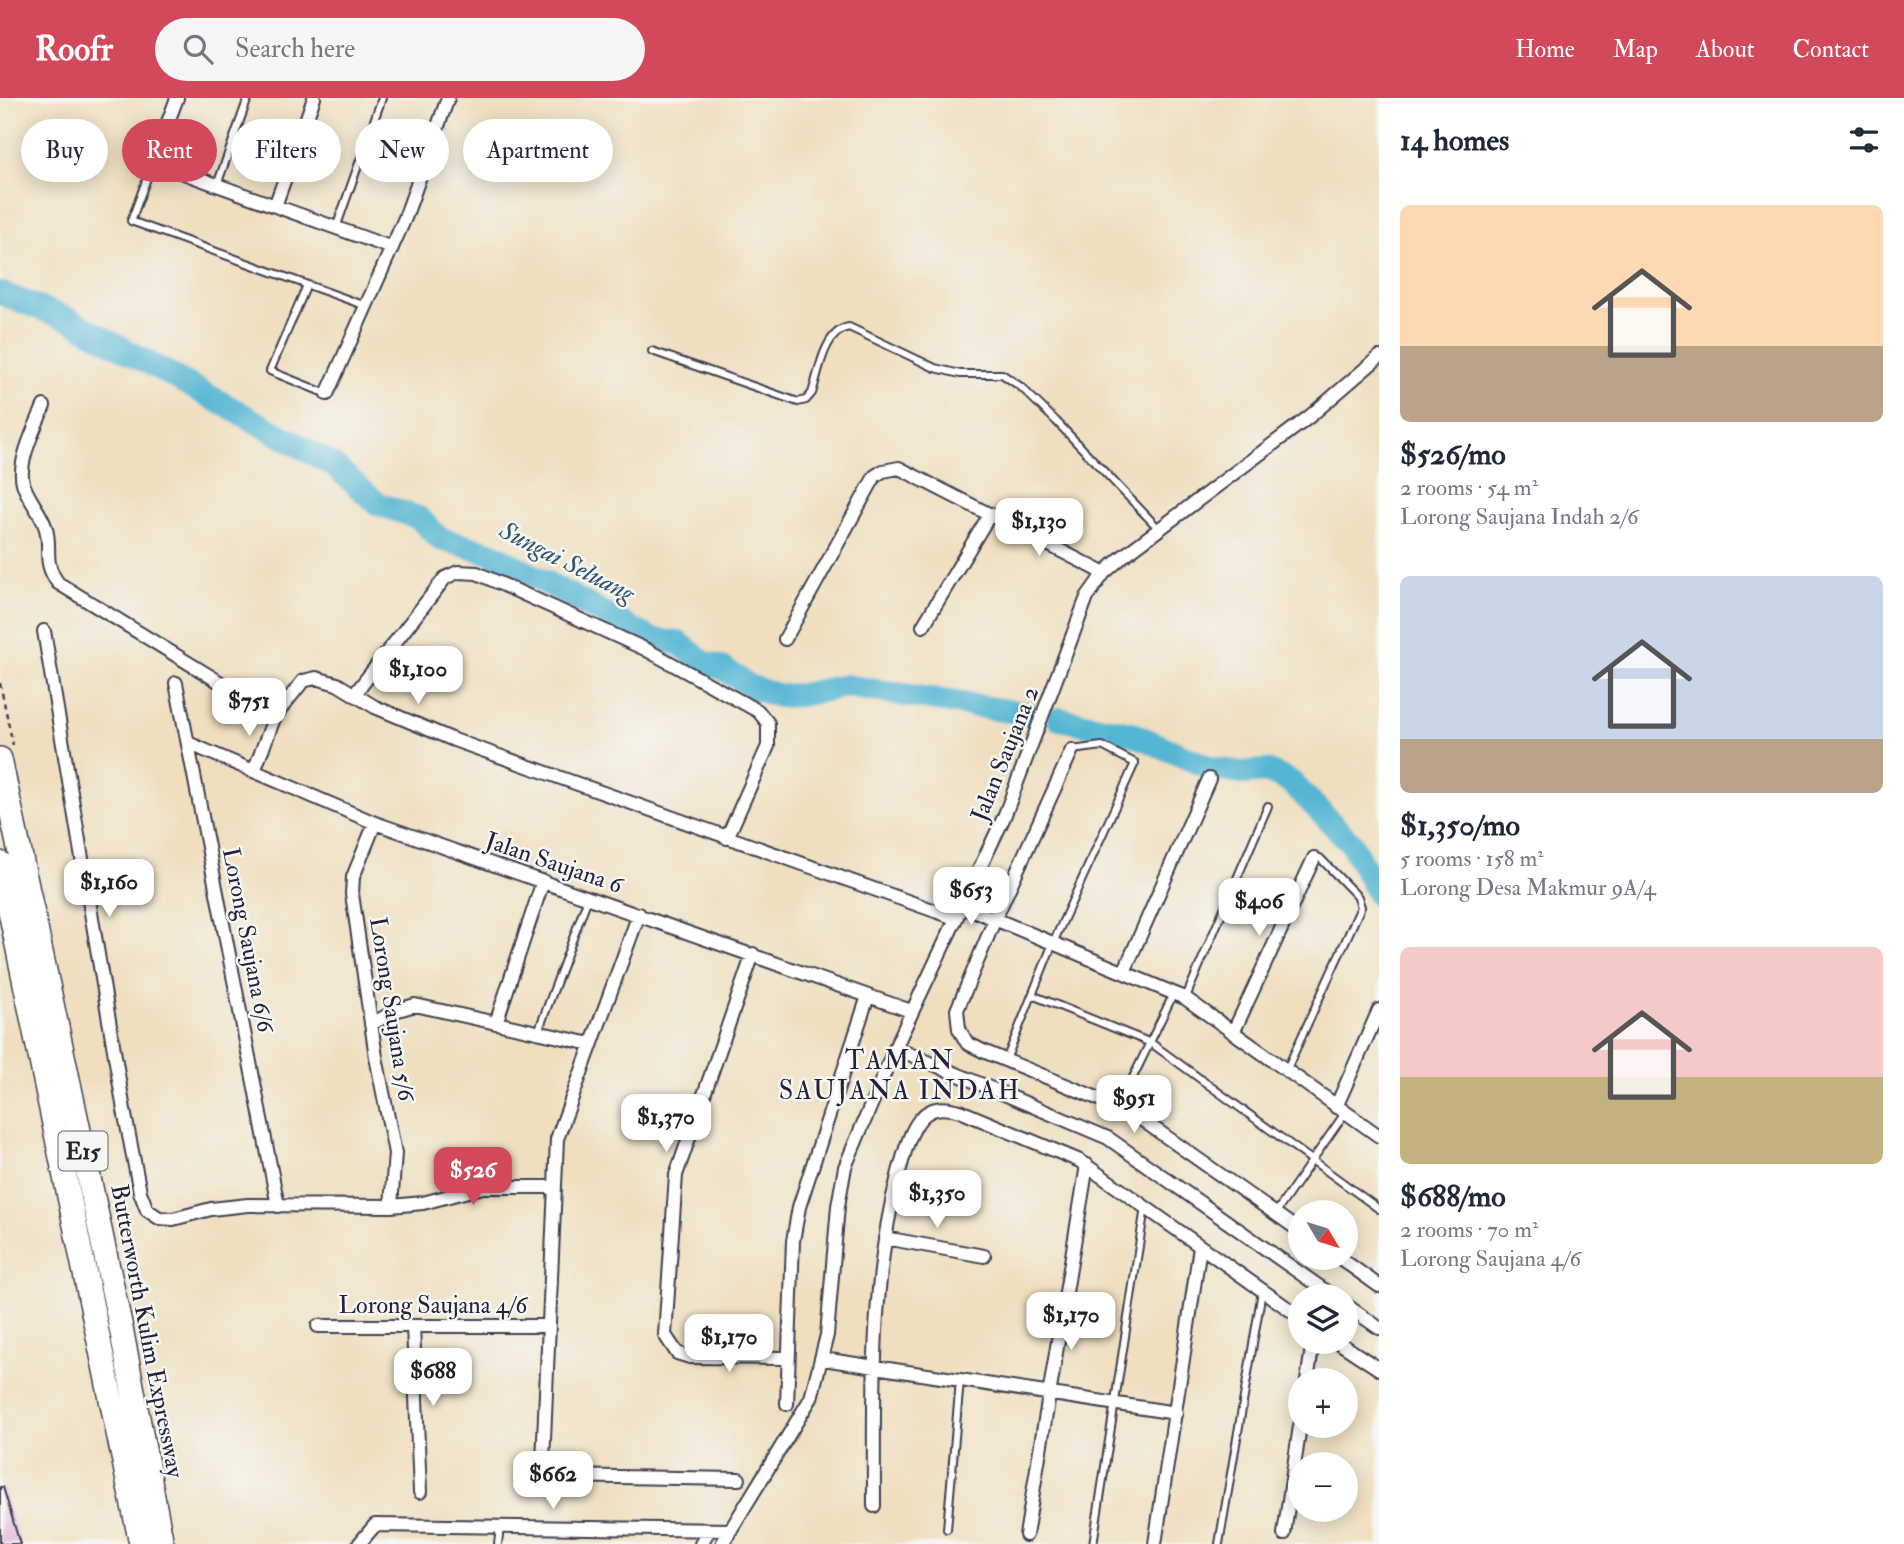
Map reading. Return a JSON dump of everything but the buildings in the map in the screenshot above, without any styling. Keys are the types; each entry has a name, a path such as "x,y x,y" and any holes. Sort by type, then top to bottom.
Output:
{"highway":[{"name":"Butterworth Kulim Expressway","path":"0,759 122,1333 162,1544"},
{"name":"Butterworth Kulim Expressway","path":"0,863 141,1544"}],"street":[{"path":"169,119 177,98"},
{"path":"275,206 314,98"},
{"path":"327,394 391,248 448,98"},
{"path":"209,182 391,248"},
{"name":"Jalan Saujana 2","path":"722,1544 811,1398 823,1359 838,1206 845,1167 911,1011 1004,817 1087,597 1104,573 1310,417 1379,358"},
{"path":"44,406 27,448 22,482 46,528 46,561 58,583 275,716"},
{"path":"785,639 875,476 883,471 899,468 1104,573"},
{"path":"923,626 990,514"},
{"path":"354,695 445,578 458,572 477,573 645,649 758,711 768,723 768,746 727,838"},
{"path":"44,631 124,1110 140,1192 147,1210 159,1218 173,1219 211,1209 391,1206 423,1203 483,1187 555,1187"},
{"path":"254,771 275,716 303,681 316,678 375,707 454,740 955,918"},
{"name":"Lorong Saujana 6/6","path":"176,683 278,1206"},
{"name":"Jalan Saujana 6","path":"188,743 375,823 911,1011"},
{"path":"1073,750 995,919 957,1010 959,1029 967,1043 1119,1106 1288,1222"},
{"path":"1124,972 1209,779"},
{"name":"Lorong Saujana 5/6","path":"375,823 353,877 352,894 371,1024 395,1153 391,1206"},
{"path":"1233,1033 1314,858"},
{"path":"496,1023 543,881"},
{"path":"961,905 1180,996 1379,1136"},
{"path":"639,914 557,1139 542,1451 548,1470 557,1476 738,1479"},
{"path":"753,954 676,1175 665,1335 677,1353 690,1357 787,1358"},
{"path":"787,1404 793,1241 799,1207 868,996"},
{"path":"371,1024 398,1010 415,1005 591,1044"},
{"path":"1341,1110 1379,1010"},
{"path":"895,1048 1108,1138 1310,1284"},
{"path":"874,1506 875,1367 885,1238 903,1156 916,1126 933,1110 944,1106 960,1111 1087,1165 1288,1309"},
{"path":"1026,1535 1047,1394 1087,1165"},
{"path":"885,1238 984,1256"},
{"path":"1156,1544 1200,1247"},
{"path":"1357,1270 1379,1286"},
{"path":"1358,1313 1379,1328"},
{"name":"Lorong Saujana 4/6","path":"318,1326 548,1326"},
{"path":"413,1326 420,1492"},
{"path":"1356,1354 1379,1369"},
{"path":"823,1359 1175,1413"},
{"path":"1284,1534 1298,1438"},
{"path":"359,1544 375,1525 731,1530"},
{"path":"701,1544 709,1530"}],"lane":[{"path":"217,185 248,98"},
{"path":"336,228 382,98"},
{"path":"146,182 131,221 366,306"},
{"path":"307,285 270,371 327,394"},
{"path":"652,351 798,402 806,400 812,393 832,335 839,328 849,327 935,368 960,374 1002,374 1021,387 1056,421 1159,529"},
{"path":"1006,1060 1053,943 1135,763 1102,746 1073,750"},
{"path":"1119,1106 1151,1043 1180,996 1268,806"},
{"path":"1286,1071 1361,907 1358,897 1330,867 1320,858 1314,858"},
{"path":"538,1032 588,896"},
{"path":"1032,995 1151,1043 1379,1209"},
{"path":"1275,1213 1312,1162 1341,1110"},
{"path":"1093,1544 1112,1404 1145,1206"},
{"path":"1219,1544 1262,1291"},
{"path":"947,1529 960,1380"},
{"path":"498,1544 500,1527"}],"waterway":[{"name":"Sungai Seluang","path":"0,293 71,320 296,444 333,465 378,504 419,518 440,539 491,553 653,640 679,643 703,662 724,669 751,687 779,696 800,695 846,686 1028,714"},
{"name":"Sungai Seluang","path":"1059,719 1131,733 1210,768 1241,773 1267,771 1291,782 1351,843 1379,896"}],"district":[{"name":"TAMAN SAUJANA INDAH","path":"900,1076"}]}
